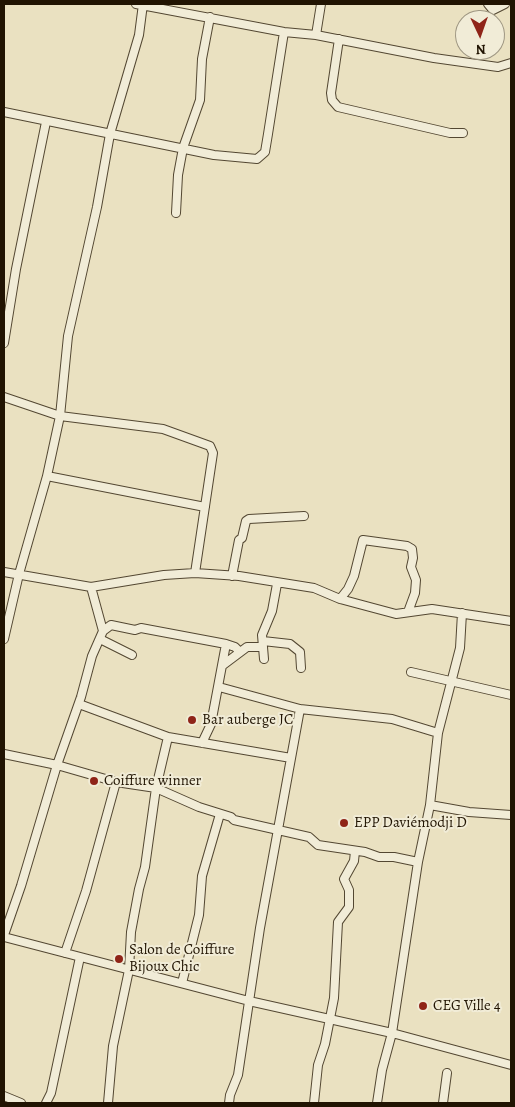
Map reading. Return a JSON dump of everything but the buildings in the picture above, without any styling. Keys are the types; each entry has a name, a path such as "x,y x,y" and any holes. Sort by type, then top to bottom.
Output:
{"street":[{"path":"4,638 19,575 47,476 60,416 68,336 95,216 110,134 139,35 141,4 284,32 316,35 434,58 498,67 511,63"},
{"path":"316,35 321,4"},
{"path":"488,4 493,10 505,4"},
{"path":"176,213 178,175 183,148 199,106 202,58 210,17"},
{"path":"4,112 46,122 183,148 245,159 257,159 262,156 268,134 284,32"},
{"path":"339,39 331,93 332,100 338,107 403,120 450,133 463,133"},
{"path":"4,343 16,269 46,122"},
{"path":"4,397 60,416 163,429 210,446 213,452 195,573"},
{"path":"47,476 205,507"},
{"path":"232,576 239,540 242,538 246,521 304,516"},
{"path":"340,599 348,590 354,576 363,540 407,546 412,549 413,558 410,567 416,580 415,593 408,612"},
{"path":"4,572 91,587 164,575 195,573 232,576 314,588 340,599 396,614 432,609 511,621"},
{"path":"264,659 262,635 272,611 277,584"},
{"path":"91,587 101,635 132,655"},
{"path":"377,1103 382,1070 392,1033 418,862 430,805 438,733 460,648 462,613"},
{"path":"240,652 235,647 226,644 141,628 135,630 111,625 101,635 92,656 79,704 57,765 4,936 182,984 392,1033 511,1065"},
{"path":"202,743 211,724 226,644"},
{"path":"223,665 247,647 263,644 290,644 300,652 301,668"},
{"path":"411,672 511,695"},
{"path":"219,687 300,709 392,719 438,733"},
{"path":"79,704 168,737 291,758"},
{"path":"229,1103 238,1075 277,830 300,709"},
{"path":"108,1103 113,1046 145,868 156,788 168,737"},
{"path":"4,754 57,765 116,782 156,788 231,817 234,820 309,837 318,845 355,851 380,858 394,857 418,862"},
{"path":"65,954 86,891 116,782"},
{"path":"430,805 469,812 511,816"},
{"path":"182,984 199,915 202,876 220,814"},
{"path":"314,1103 318,1065 325,1044 334,998 338,922 349,907 349,890 344,879 354,862 355,851"},
{"path":"46,1103 51,1093 80,957"},
{"path":"443,1103 447,1072"},
{"path":"4,1096 21,1103"}],"place":[{"name":"Bar auberge JC","path":"192,720"},
{"name":"Coiffure winner","path":"94,781"},
{"name":"EPP Daviémodji D","path":"344,823"},
{"name":"Salon de Coiffure Bijoux Chic","path":"119,959"},
{"name":"CEG Ville 4","path":"423,1006"}]}
